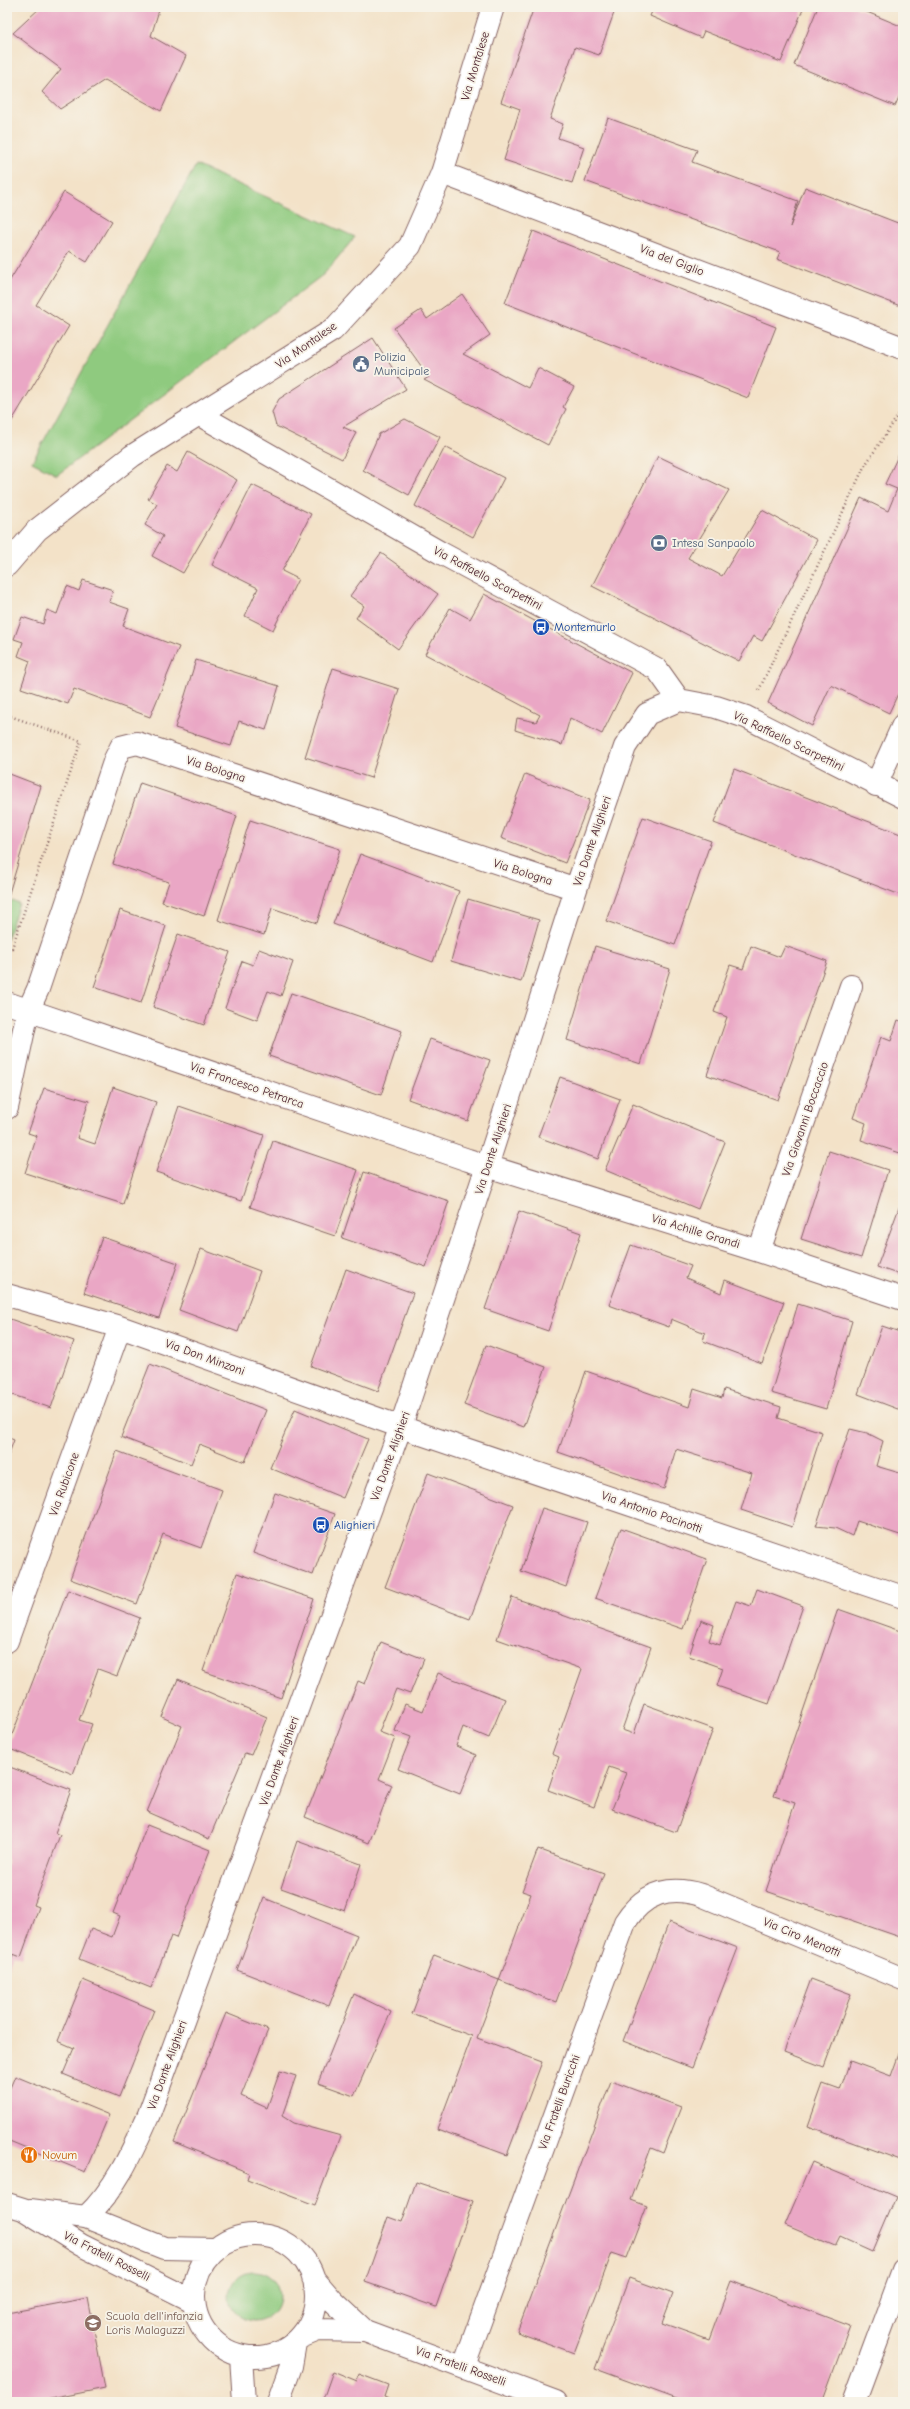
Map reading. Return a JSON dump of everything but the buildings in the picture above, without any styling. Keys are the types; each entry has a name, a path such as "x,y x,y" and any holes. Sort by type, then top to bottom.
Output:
{"street":[{"name":"Via Montalese","path":"7,565 37,530 132,456 200,415 332,330 410,246 442,172 493,7"},
{"name":"Via del Giglio","path":"442,172 903,348"},
{"name":"Via Raffaello Scarpettini","path":"200,415 441,553 657,669 679,700 716,707 746,717 876,785 903,797"},
{"name":"Via Dante Alighieri","path":"86,2217 110,2192 131,2155 149,2114 401,1426 487,1166 576,889 625,747 647,714 679,700"},
{"path":"876,785 903,725"},
{"name":"Via Bologna","path":"28,1011 38,989 115,759 121,747 137,743 576,889"},
{"name":"Via Giovanni Boccaccio","path":"759,1251 851,986"},
{"name":"Via Francesco Petrarca","path":"7,1003 487,1166"},
{"path":"7,1108 28,1011"},
{"name":"Via Achille Grandi","path":"487,1166 759,1251 903,1299"},
{"name":"Via Don Minzoni","path":"7,1295 120,1327 401,1426"},
{"name":"Via Rubicone","path":"7,1641 120,1327"},
{"name":"Via Antonio Pacinotti","path":"401,1426 903,1596"},
{"name":"Via Fratelli Buricchi","path":"464,2366 625,1922 632,1911 645,1899 658,1892 680,1891 701,1895"},
{"name":"Via Ciro Menotti","path":"701,1895 903,1979"},
{"name":"Via Fratelli Rosselli","path":"15,2206 86,2217 164,2248 214,2249"},
{"name":"Via Fratelli Rosselli","path":"15,2206 81,2245 193,2301"},
{"path":"250,2235 268,2236 287,2243 301,2256 313,2278 316,2291 315,2310 308,2328 298,2340 273,2355 260,2358 241,2356 223,2349 208,2337 198,2321 193,2301 195,2282 202,2264 214,2249 231,2239 250,2235"},
{"path":"854,2402 903,2270"},
{"name":"Via Fratelli Rosselli","path":"313,2278 333,2301 365,2331"},
{"name":"Via Fratelli Rosselli","path":"298,2340 318,2330 365,2331 464,2366 556,2402"},
{"path":"278,2402 291,2366 298,2340"},
{"path":"241,2356 244,2402"}],"path":[{"path":"746,717 864,467 903,408"},
{"path":"7,715 81,741 12,948 7,946"}],"green space":[{"path":"196,165 355,237 324,274 57,475 32,462"},
{"path":"13,901 19,904 7,939 7,905"},
{"path":"254,2271 263,2273 272,2278 277,2287 279,2296 277,2305 272,2314 263,2319 254,2321 245,2319 236,2314 231,2305 229,2296 231,2287 236,2278 245,2273"}],"place":[{"name":"Polizia Municipale","path":"361,364"},
{"name":"Intesa Sanpaolo","path":"659,543"},
{"name":"Montemurlo","path":"541,627"},
{"name":"Alighieri","path":"321,1525"},
{"name":"Novum","path":"29,2155"},
{"name":"Scuola dell'infanzia Loris Malaguzzi","path":"93,2323"}]}
